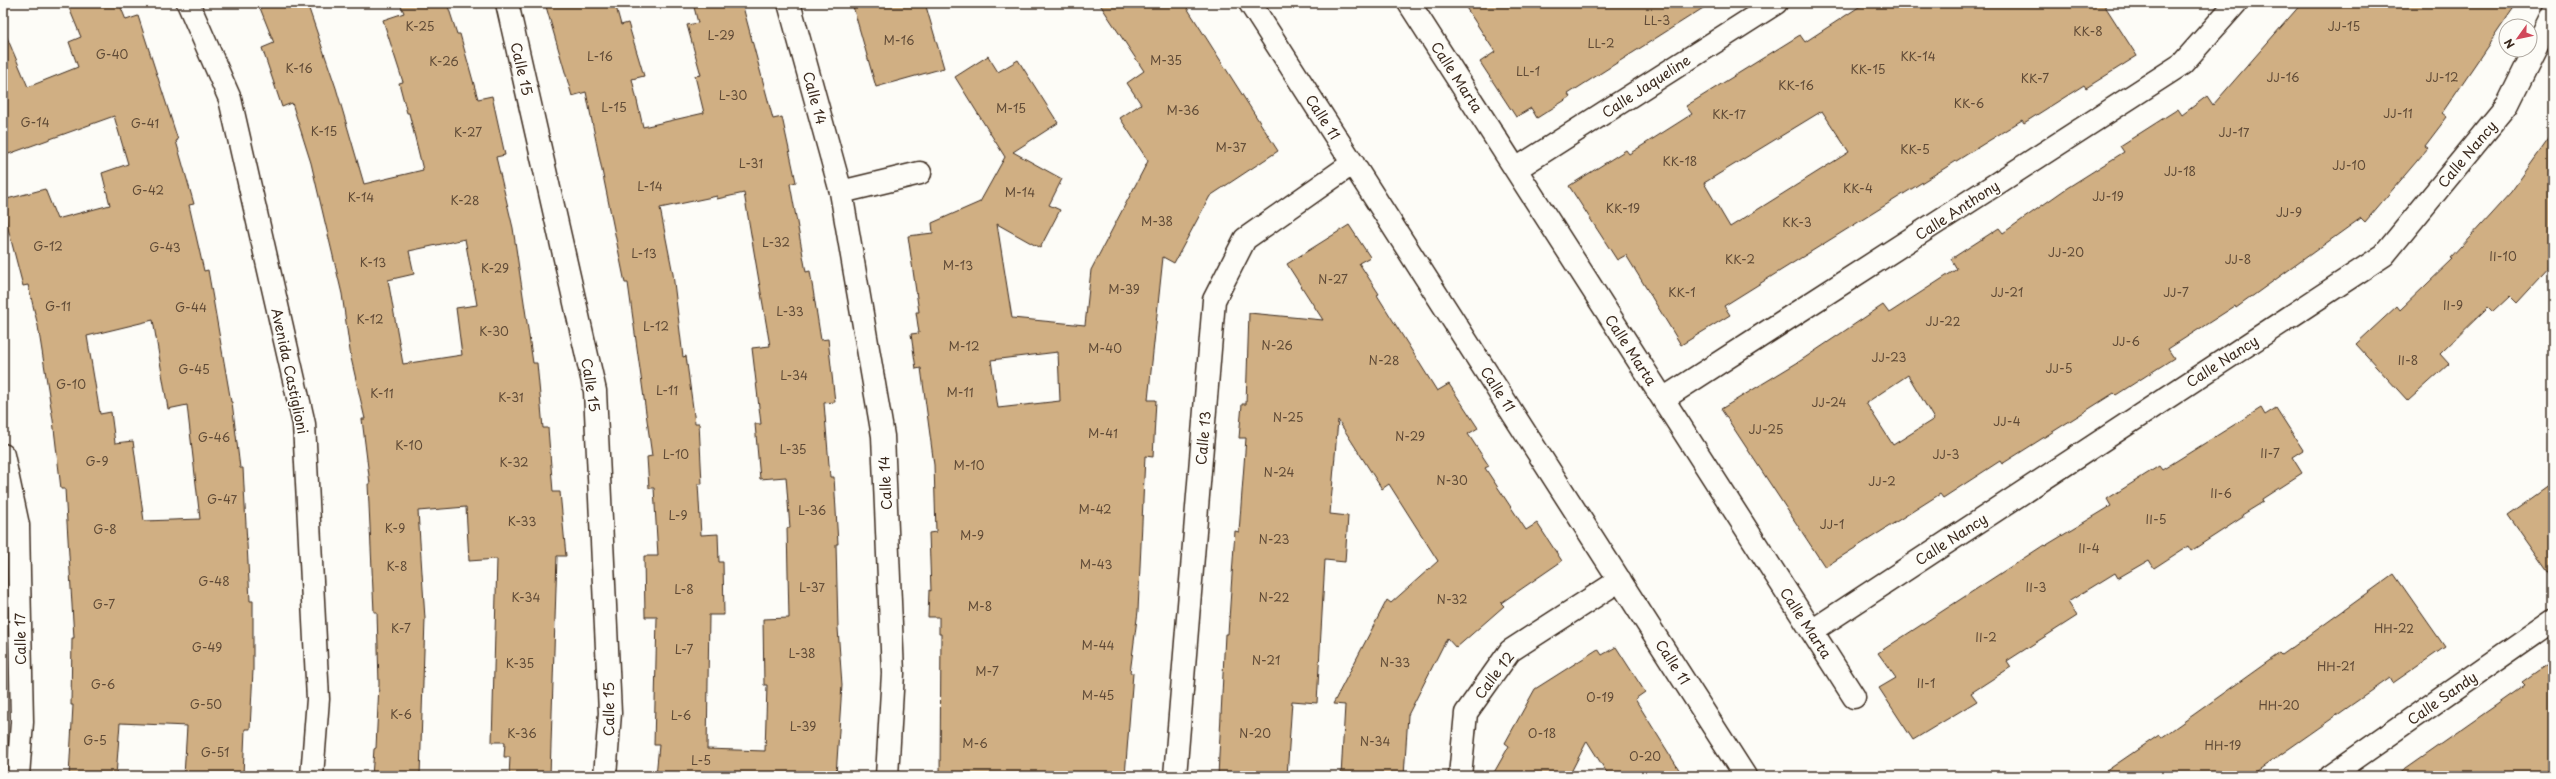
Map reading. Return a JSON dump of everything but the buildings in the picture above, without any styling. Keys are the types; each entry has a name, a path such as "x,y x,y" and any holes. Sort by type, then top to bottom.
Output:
{"street":[{"name":"Avenida Castiglioni","path":"188,3 230,99 304,424 318,699 312,776"},
{"name":"Calle 15","path":"507,3 594,392 610,713 606,776"},
{"name":"Calle 14","path":"789,3 841,192 883,436 893,673 887,776"},
{"name":"Calle 11","path":"1250,3 1745,776"},
{"name":"Calle Marta","path":"1409,3 1854,697"},
{"name":"Calle Jaqueline","path":"1516,169 1776,3"},
{"name":"Calle Anthony","path":"1663,399 2182,64 2236,3"},
{"name":"Calle Nancy","path":"1812,631 2384,255 2508,104 2553,13"},
{"name":"Calle 13","path":"1175,776 1214,300 1245,239 1353,164"},
{"path":"841,192 920,173"},
{"name":"Calle 17","path":"3,455 18,525 22,722 18,776"},
{"name":"Calle 12","path":"1460,776 1466,713 1510,651 1620,580"},
{"name":"Calle Sandy","path":"2330,776 2553,620"}]}
